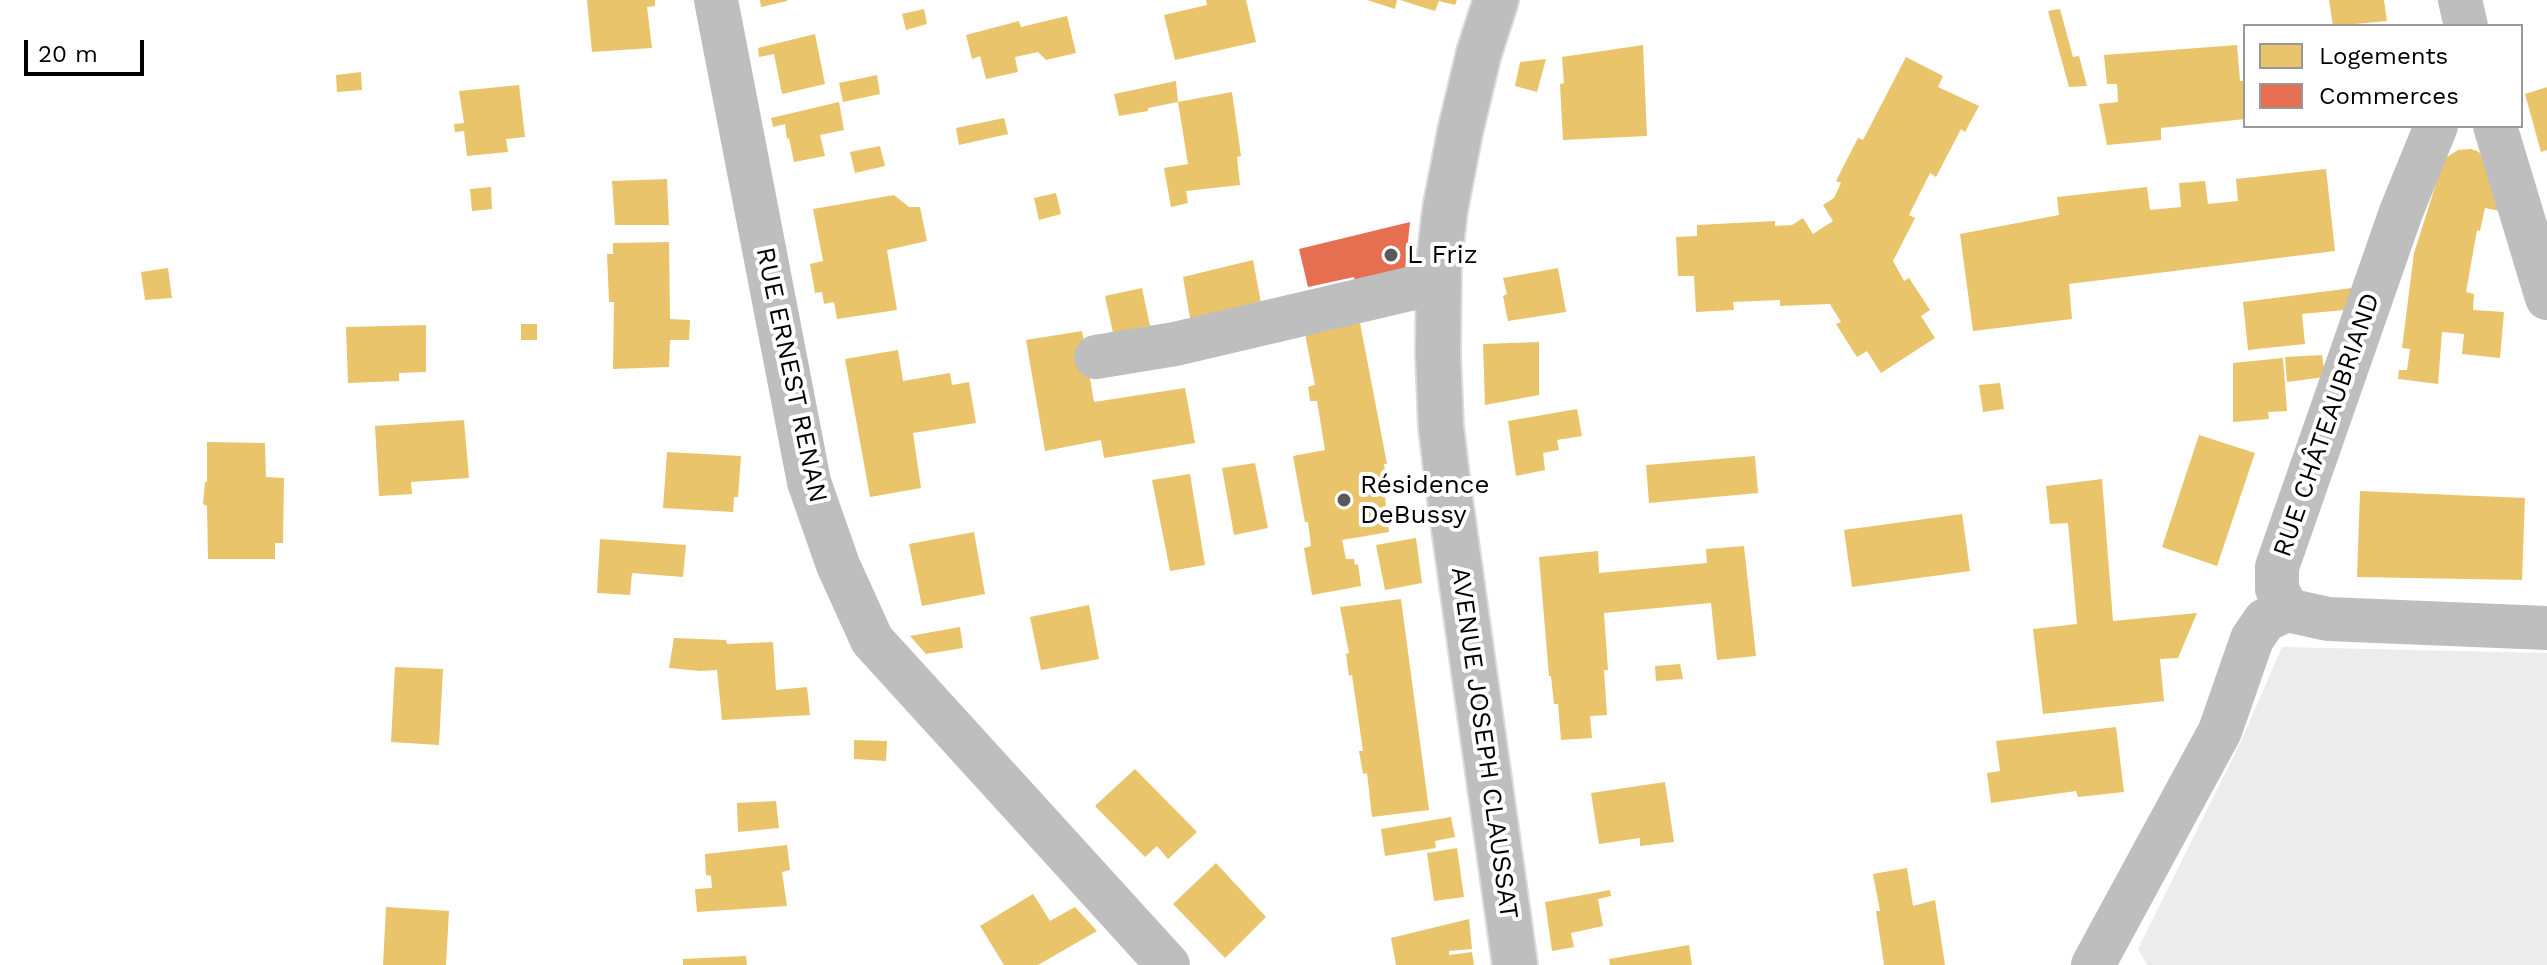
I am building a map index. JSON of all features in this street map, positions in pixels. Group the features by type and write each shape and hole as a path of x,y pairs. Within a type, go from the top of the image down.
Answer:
{"street":[{"name":"RUE ERNEST RENAN","path":"716,0 809,482 838,565 872,640 1168,965"},
{"name":"AVENUE JOSEPH CLAUSSAT","path":"1496,0 1479,53 1445,210 1439,282 1438,354 1441,427 1515,965"},
{"path":"2460,0 2466,24"},
{"name":"RUE CHÂTEAUBRIAND","path":"2287,610 2277,589 2277,567 2401,212 2435,128"},
{"path":"2496,128 2536,223 2547,298"},
{"path":"1096,357 1175,344 1439,282"},
{"path":"2093,965 2220,731 2252,639 2265,620 2287,610 2328,619 2547,628"}],"shaded area":[{"path":"2282,647 2547,653 2547,965 2147,965 2138,949 2242,739"}],"building: Logements":[{"path":"587,0 655,0 655,6 647,7 652,48 592,52"},
{"path":"760,0 787,0 787,1 761,7"},
{"path":"1206,0 1246,0 1256,42 1175,60 1164,15 1207,5"},
{"path":"1367,0 1397,0 1395,9"},
{"path":"1400,0 1457,0 1455,5 1439,1 1435,11"},
{"path":"2329,0 2384,0 2387,21 2333,24"},
{"path":"924,9 927,24 906,30 902,14"},
{"path":"2060,9 2073,57 2079,56 2087,86 2069,87 2048,11"},
{"path":"1067,16 1076,53 1046,60 1038,52 1015,57 1018,72 986,79 980,56 972,59 966,35 1019,21 1021,27"},
{"path":"815,34 825,84 782,94 774,54 759,57 758,48"},
{"path":"1643,45 1647,136 1563,140 1562,57"},
{"path":"2237,45 2240,81 2243,81 2243,119 2161,128 2161,140 2107,145 2099,104 2118,102 2117,84 2107,84 2104,55"},
{"path":"1906,57 1943,76 1938,87 1979,106 1965,132 1961,129 1936,177 1930,173 1909,215 1915,218 1893,261 1904,281 1909,278 1930,310 1921,316 1935,338 1881,373 1867,351 1857,357 1836,324 1841,322 1830,304 1780,306 1780,300 1733,302 1734,310 1696,312 1694,276 1678,276 1676,237 1697,236 1697,225 1775,221 1775,226 1792,225 1803,218 1813,234 1833,221 1823,205 1834,198 1841,183 1836,181 1858,138 1863,140"},
{"path":"1546,59 1537,92 1515,86 1520,62"},
{"path":"361,72 362,90 337,92 336,75"},
{"path":"877,75 880,94 843,102 839,83"},
{"path":"1176,81 1178,102 1119,116 1114,94"},
{"path":"519,85 525,137 506,139 508,152 467,156 464,131 455,132 454,124 464,123 459,91"},
{"path":"2547,87 2547,150 2541,152 2525,94"},
{"path":"1232,92 1241,156 1237,157 1240,185 1186,191 1188,203 1171,207 1164,168 1188,164 1178,102"},
{"path":"839,102 844,130 820,135 825,156 794,162 785,124 773,127 771,118"},
{"path":"1004,118 1008,134 959,145 956,128"},
{"path":"880,146 885,166 855,173 850,152"},
{"path":"2471,149 2483,158 2499,211 2485,208 2480,231 2477,230 2466,292 2474,294 2473,310 2504,312 2500,358 2462,354 2464,334 2442,332 2438,384 2398,379 2399,370 2407,370 2410,349 2402,348 2414,253 2444,159 2458,150"},
{"path":"2326,169 2335,251 2069,284 2072,319 1973,331 1960,234 2059,215 2057,197 2147,187 2150,210 2181,207 2179,183 2205,181 2208,204 2238,201 2236,179"},
{"path":"667,179 669,225 615,225 612,181"},
{"path":"491,187 492,209 472,211 470,189"},
{"path":"1056,193 1061,214 1039,220 1034,198"},
{"path":"894,195 909,207 920,207 927,241 887,250 897,310 837,319 834,302 824,304 822,292 815,293 810,264 823,261 813,209"},
{"path":"669,242 670,319 690,320 689,340 670,340 669,367 613,369 614,302 609,302 607,254 613,254 613,243"},
{"path":"1253,260 1264,319 1190,318 1183,277"},
{"path":"168,268 172,298 145,300 141,272"},
{"path":"1558,268 1566,312 1508,321 1503,278"},
{"path":"1142,288 1150,326 1113,333 1105,296"},
{"path":"2352,288 2344,310 2302,314 2305,344 2248,350 2243,302"},
{"path":"1360,323 1387,464 1384,464 1388,488 1384,489 1389,532 1342,540 1346,559 1354,559 1355,565 1358,564 1361,586 1312,595 1304,548 1311,546 1308,522 1305,522 1293,456 1325,450 1317,401 1310,401 1308,387 1315,385 1305,334"},
{"path":"521,324 537,324 537,340 521,340"},
{"path":"426,325 426,372 399,373 399,381 348,383 346,327"},
{"path":"1082,331 1094,402 1185,388 1195,443 1104,458 1101,440 1045,451 1026,340"},
{"path":"1539,342 1539,395 1485,405 1483,344"},
{"path":"898,350 903,381 950,373 952,385 969,382 976,423 913,433 921,488 870,497 845,359"},
{"path":"2322,355 2325,377 2287,382 2285,357"},
{"path":"2283,358 2287,411 2268,412 2269,419 2233,422 2233,363"},
{"path":"2000,383 2004,409 1983,412 1979,385"},
{"path":"1577,409 1582,436 1557,440 1559,450 1543,453 1545,470 1516,476 1508,421"},
{"path":"464,420 469,478 411,482 412,494 379,496 375,426"},
{"path":"2199,435 2255,453 2217,566 2162,547"},
{"path":"207,442 265,443 266,477 284,478 283,543 275,543 275,559 208,559 207,506 203,504 207,482"},
{"path":"667,452 741,456 738,497 734,497 733,512 663,508"},
{"path":"1755,456 1758,493 1649,503 1646,465"},
{"path":"1255,463 1268,528 1234,535 1222,468"},
{"path":"1190,474 1205,565 1170,571 1152,480"},
{"path":"2102,479 2113,621 2197,613 2178,658 2160,659 2164,701 2043,714 2033,629 2077,624 2068,523 2050,524 2046,486"},
{"path":"2360,491 2525,498 2522,580 2357,577"},
{"path":"1962,514 1970,571 1852,587 1844,530"},
{"path":"974,532 985,594 922,606 909,544"},
{"path":"1416,538 1422,583 1385,590 1376,545"},
{"path":"600,539 686,545 683,577 632,573 630,595 597,593"},
{"path":"1744,546 1756,656 1717,660 1711,603 1604,613 1607,715 1590,716 1592,738 1561,740 1558,704 1554,704 1549,676 1539,557 1598,551 1599,573 1707,563 1706,549"},
{"path":"1401,599 1429,810 1372,817 1367,773 1363,774 1359,751 1363,751 1340,607"},
{"path":"1089,605 1099,659 1041,670 1030,617"},
{"path":"960,627 963,648 926,654 910,636"},
{"path":"674,638 726,640 727,644 773,642 776,690 807,687 810,715 722,720 717,670 669,668"},
{"path":"1680,664 1683,679 1656,681 1655,666"},
{"path":"395,667 443,669 439,745 391,742"},
{"path":"2116,727 2124,792 2078,797 2076,791 1991,803 1987,773 2000,771 1996,741"},
{"path":"854,740 887,741 886,761 854,759"},
{"path":"1135,769 1197,832 1168,859 1157,846 1145,857 1095,806"},
{"path":"1665,782 1674,842 1640,846 1640,838 1599,844 1591,793"},
{"path":"776,801 779,828 738,832 737,803"},
{"path":"1451,817 1455,837 1435,841 1436,848 1385,856 1381,829"},
{"path":"787,845 790,870 782,872 787,906 697,912 695,889 712,888 711,876 706,875 705,854"},
{"path":"1457,848 1464,897 1434,901 1427,853"},
{"path":"1216,863 1266,917 1225,958 1173,904"},
{"path":"1907,868 1913,906 1935,900 1945,965 1884,965 1876,911 1880,911 1873,874"},
{"path":"1610,890 1611,896 1598,899 1603,926 1571,933 1574,947 1552,951 1545,902"},
{"path":"1033,894 1050,921 1075,907 1097,931 1038,965 1004,965 980,926"},
{"path":"386,907 449,911 446,965 383,965"},
{"path":"1469,919 1472,949 1449,951 1449,955 1472,952 1474,965 1396,965 1391,938"},
{"path":"1689,945 1692,965 1610,965 1609,959"},
{"path":"746,956 747,965 683,965 683,959"}],"building: Commerces":[{"path":"1410,222 1405,270 1356,288 1354,277 1308,287 1299,249"}],"place":[{"name":"L Friz","path":"1391,255"},
{"name":"Résidence DeBussy","path":"1344,500"}]}
